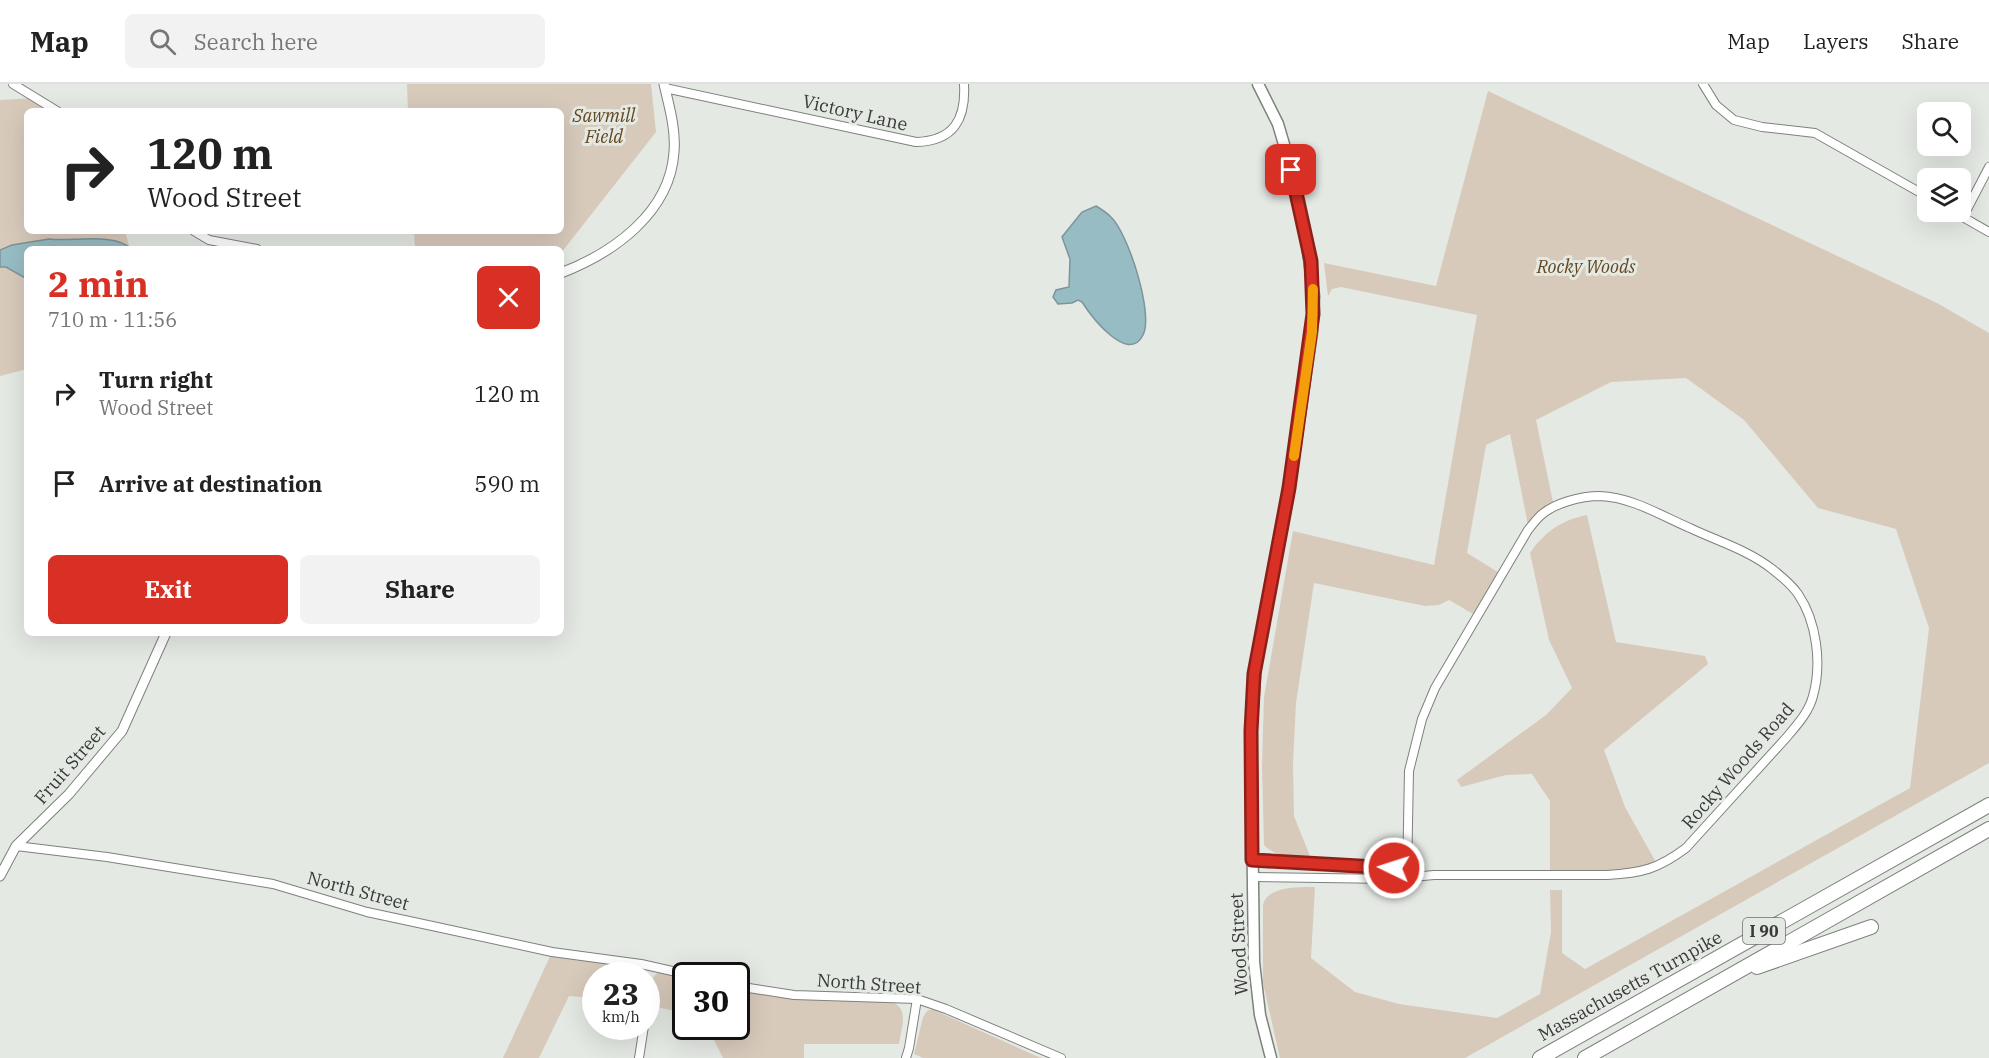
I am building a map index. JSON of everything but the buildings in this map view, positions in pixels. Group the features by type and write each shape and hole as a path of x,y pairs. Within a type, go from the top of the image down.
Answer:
{"highway":[{"name":"Massachusetts Turnpike","path":"1540,1058 1989,805"},
{"name":"I 90","path":"1585,1058 1989,829"},
{"path":"1729,975 1870,927"}],"main road":[{"name":"Wood Street","path":"1258,84 1278,124 1288,158 1307,244 1314,296 1312,332 1289,488 1254,674 1251,731 1255,980 1260,1015 1271,1058"}],"street":[{"path":"12,84 52,108"},
{"name":"Victory Lane","path":"665,86 916,142 937,140 945,136 960,118 964,110 964,84"},
{"path":"1703,84 1716,105 1734,120 1762,127 1815,133 1917,191"},
{"path":"564,272 615,246 639,225 656,203 668,179 674,153 674,137 665,86"},
{"path":"1971,202 1989,167"},
{"path":"1971,222 1989,232"},
{"path":"199,234 210,240 241,246"},
{"name":"Rocky Woods Road","path":"1252,860 1407,873 1434,875 1630,874 1667,862 1686,848 1801,721 1813,698 1818,673 1817,654 1809,618 1798,595 1785,579 1751,555 1642,506 1616,497 1598,496 1569,501 1540,515 1528,530 1435,688 1422,719 1409,771 1407,873"},
{"name":"Fruit Street","path":"0,876 16,846 69,794 118,736 130,715 165,636"},
{"name":"North Street","path":"16,846 106,857 273,884 367,912 552,952 626,962"},
{"name":"Rocky Woods Road","path":"1252,877 1390,879 1407,873"},
{"name":"North Street","path":"750,988 794,995 917,999 1061,1058"},
{"path":"906,1058 917,999"},
{"path":"639,1058 642,1040"}],"green space":[{"name":"Sawmill Field","path":"407,84 651,84 656,132 564,249 564,246 415,246 414,234 564,234 564,108 408,108"},
{"name":"Rocky Woods","path":"1488,91 1937,303 1989,333 1989,763 1465,1058 1280,1058 1263,983 1263,905 1271,894 1277,891 1315,887 1311,958 1355,992 1399,1004 1497,1018 1540,994 1551,932 1550,890 1562,890 1562,953 1585,969 1910,788 1929,628 1896,529 1818,508 1744,420 1686,378 1611,382 1536,420 1554,507 1528,525 1510,434 1486,445 1467,553 1498,572 1473,614 1449,600 1439,605 1425,606 1314,583 1296,703 1293,764 1294,816 1312,861 1280,855 1264,845 1262,766 1264,697 1293,531 1434,565 1477,315 1341,287 1332,289 1328,296 1324,263 1436,286"},
{"path":"35,98 47,108 24,108 24,234 126,234 129,246 24,246 24,370 0,376 0,100"},
{"path":"1587,515 1616,642 1705,656 1708,664 1604,750 1625,807 1657,864 1640,871 1550,873 1550,801 1532,774 1506,775 1461,787 1457,780 1546,715 1572,688 1549,640 1530,553 1554,528"},
{"path":"552,952 605,962 582,962 582,997 569,996 539,1058 503,1058"},
{"path":"660,972 672,974 672,1010 660,1008"},
{"path":"750,991 797,999 892,1002 898,1005 903,1014 899,1044 804,1044 804,1058 723,1058 714,1040 750,1040"},
{"path":"932,1009 1042,1058 923,1058 914,1054 923,1017 927,1011"}],"water":[{"path":"1096,206 1118,226 1138,274 1145,310 1145,325 1143,335 1136,343 1128,344 1110,335 1082,302 1078,300 1058,304 1053,297 1056,290 1069,287 1070,259 1062,237 1082,212"},
{"path":"49,239 104,239 127,246 24,246 24,277 6,267 0,267 0,250 12,245"}],"slow traffic":[{"path":"1294,456 1312,332 1313,289"}],"route":[{"path":"1291,170 1311,261 1314,296 1312,332 1289,488 1254,674 1251,731 1252,860 1394,868"}]}
